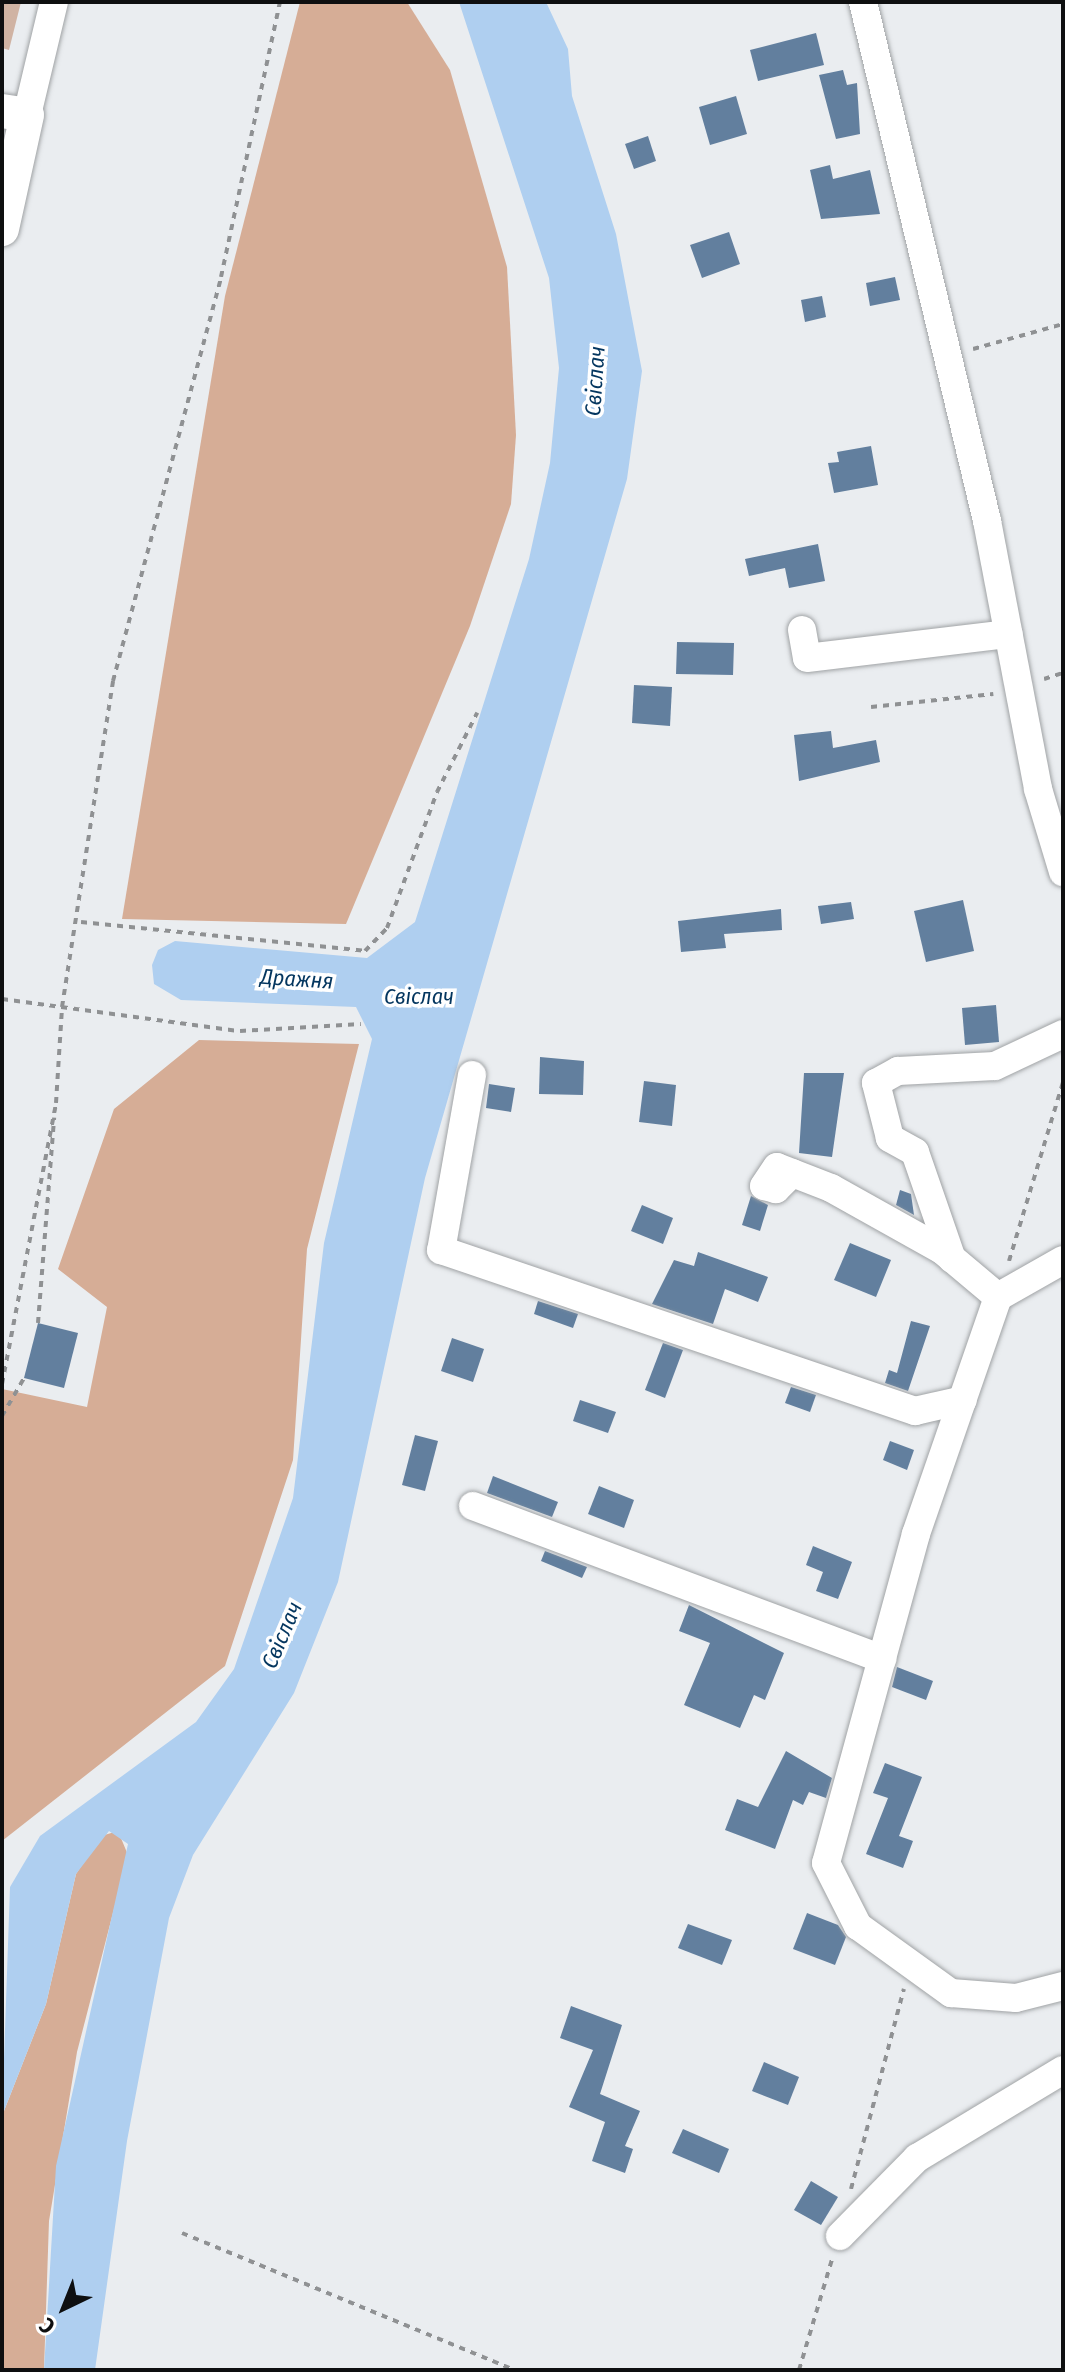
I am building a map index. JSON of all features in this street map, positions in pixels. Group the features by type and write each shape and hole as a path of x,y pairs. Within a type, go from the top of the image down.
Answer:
{"main road":[{"path":"2,229 14,113"}],"street":[{"path":"14,113 54,2"},
{"path":"863,2 947,356 1020,692 1063,872"},
{"path":"802,630 807,658 1009,634"},
{"path":"952,1259 915,1152 890,1138 876,1083 898,1071 995,1066 1063,1034"},
{"path":"472,1075 441,1250 915,1411 963,1400"},
{"path":"792,1173 872,1208 952,1259 998,1297"},
{"path":"1063,1260 998,1297 882,1659 826,1863 858,1926 910,1967 951,1993 1016,1998 1063,1986"},
{"path":"473,1506 882,1659"},
{"path":"840,2236 917,2158 1063,2070"}],"path":[{"path":"38,1323 62,1007 81,922 113,681 221,277 280,2"},
{"path":"947,356 1063,324"},
{"path":"871,707 1020,692"},
{"path":"81,922 365,951 387,928 437,792 477,713"},
{"path":"2,999 240,1031 361,1024"},
{"path":"998,1297 1063,1082"},
{"path":"2,1384 34,1190 56,1103"},
{"path":"2,1416 24,1378"},
{"path":"799,2370 840,2236 910,1967"},
{"path":"182,2233 515,2370"}],"shaded area":[{"path":"2,2 21,2 9,50 2,48"},
{"path":"300,2 407,2 450,70 507,267 516,435 511,504 470,626 346,924 122,919 225,296"},
{"path":"199,1040 359,1044 307,1249 293,1460 225,1666 2,1841 2,1389 87,1407 107,1307 58,1269 114,1109"},
{"path":"118,1831 128,1855 77,2052 49,2221 44,2370 2,2370 2,2116 46,2004 76,1874 101,1836"}],"water":[{"name":"Свіслач","path":"459,2 546,2 568,49 572,96 616,234 642,371 627,479 425,1178 338,1582 294,1693 193,1855 169,1918 127,2141 95,2370 44,2370 56,2166 128,1844 109,1831 76,1874 46,2004 2,2116 10,1887 40,1836 196,1722 234,1669 293,1498 324,1243 372,1039 356,1007 181,1000 154,984 152,965 158,950 175,941 367,958 415,922 529,559 550,463 559,368 549,278"}],"building":[{"path":"816,33 824,65 758,81 750,50"},
{"path":"843,70 847,85 857,83 860,134 836,139 819,75"},
{"path":"736,96 747,134 710,145 699,107"},
{"path":"648,136 656,161 634,169 625,144"},
{"path":"830,165 833,179 870,170 880,214 821,219 810,170"},
{"path":"729,232 740,264 702,278 690,245"},
{"path":"895,277 900,300 870,306 866,283"},
{"path":"822,296 826,317 805,322 801,300"},
{"path":"871,446 878,485 834,493 828,463 839,462 837,452"},
{"path":"818,544 825,581 789,588 785,568 749,576 745,559"},
{"path":"677,642 734,643 733,675 676,674"},
{"path":"634,685 672,687 670,726 632,723"},
{"path":"831,731 833,748 876,740 880,762 799,781 794,735"},
{"path":"963,900 974,951 926,962 914,911"},
{"path":"851,902 854,919 821,924 818,906"},
{"path":"781,909 782,930 724,934 726,948 681,952 678,921"},
{"path":"996,1005 999,1042 965,1045 962,1008"},
{"path":"540,1057 584,1061 583,1095 539,1094"},
{"path":"804,1073 844,1073 832,1157 799,1153"},
{"path":"644,1081 676,1085 672,1126 639,1122"},
{"path":"489,1084 515,1088 511,1112 486,1108"},
{"path":"900,1190 911,1194 914,1215 896,1205"},
{"path":"751,1196 768,1205 760,1231 742,1225"},
{"path":"642,1205 673,1218 663,1244 631,1231"},
{"path":"850,1243 891,1260 876,1297 834,1280"},
{"path":"698,1252 768,1277 758,1302 725,1289 713,1324 652,1304 674,1260 694,1266"},
{"path":"538,1301 578,1314 573,1328 534,1314"},
{"path":"911,1321 930,1326 908,1391 885,1383 889,1370 897,1373"},
{"path":"38,1323 78,1333 64,1388 24,1378"},
{"path":"452,1338 484,1349 473,1382 441,1371"},
{"path":"663,1343 683,1350 665,1398 645,1390"},
{"path":"791,1387 816,1395 810,1412 785,1403"},
{"path":"580,1400 616,1412 608,1433 573,1421"},
{"path":"415,1435 438,1441 425,1491 402,1485"},
{"path":"890,1441 914,1450 907,1470 883,1460"},
{"path":"493,1476 558,1502 552,1517 487,1493"},
{"path":"599,1486 634,1500 624,1528 588,1514"},
{"path":"813,1546 852,1562 838,1599 816,1591 823,1572 806,1565"},
{"path":"545,1551 587,1567 582,1578 541,1561"},
{"path":"689,1605 784,1653 765,1700 754,1695 740,1728 684,1705 710,1643 679,1631"},
{"path":"897,1667 933,1681 926,1700 892,1687"},
{"path":"786,1751 832,1778 826,1798 809,1792 803,1805 793,1800 775,1849 725,1830 737,1799 758,1807"},
{"path":"885,1763 922,1777 899,1836 913,1841 903,1868 866,1854 888,1798 873,1793"},
{"path":"807,1913 838,1925 846,1937 835,1965 793,1949"},
{"path":"688,1924 732,1940 722,1965 678,1948"},
{"path":"571,2006 622,2025 600,2094 640,2111 625,2146 633,2149 625,2173 592,2161 605,2122 569,2107 593,2050 560,2038"},
{"path":"764,2062 799,2077 788,2105 752,2091"},
{"path":"683,2129 729,2149 719,2173 672,2153"},
{"path":"811,2181 838,2197 821,2225 794,2210"}],"water label":[{"name":"Дражня","path":"297,979"}]}
